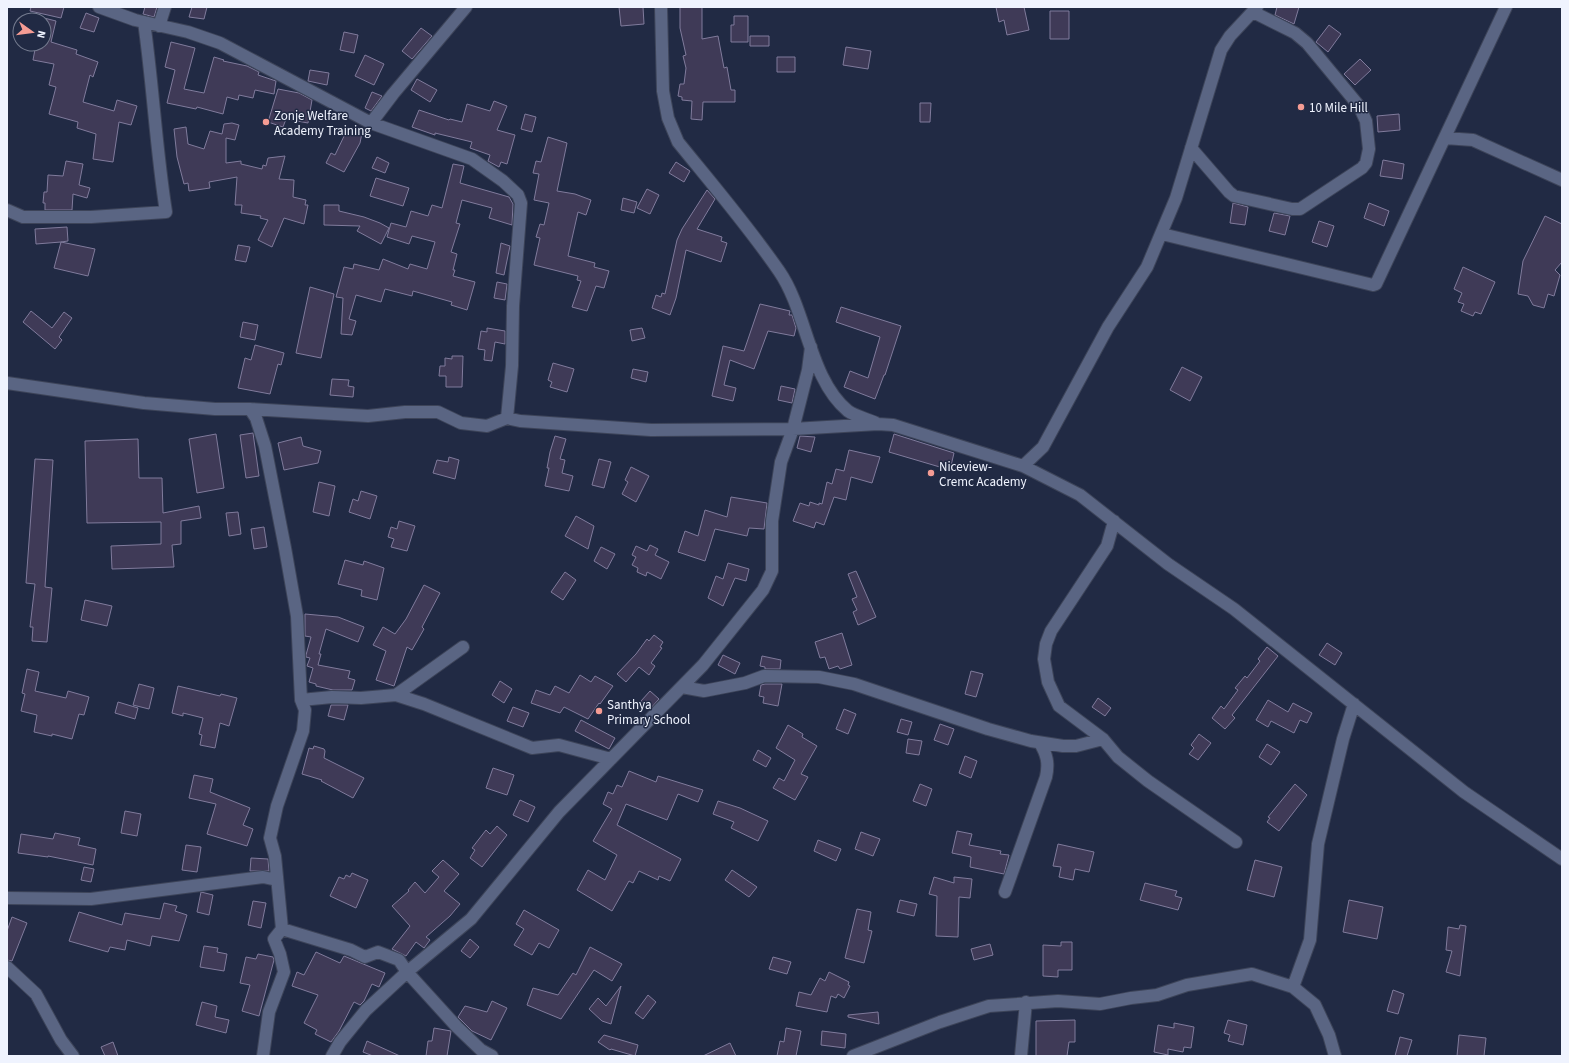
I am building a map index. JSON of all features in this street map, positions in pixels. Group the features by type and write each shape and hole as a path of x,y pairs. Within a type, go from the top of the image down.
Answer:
{"street":[{"path":"99,7 144,22 188,32 220,44 371,123 472,159 503,181 518,196 522,203 513,306 512,366 507,418"},
{"path":"159,26 165,7"},
{"path":"371,123 393,94 466,7"},
{"path":"661,7 663,90 668,118 678,142 779,272 792,296 826,384 835,398 849,412 878,424"},
{"path":"1162,234 1373,285 1376,284 1506,7"},
{"path":"1023,466 1043,447 1108,327 1142,277 1162,234 1176,198 1191,148 1221,50 1230,36 1255,10 1295,33 1307,43 1359,106 1366,121 1370,149 1366,163 1362,168 1300,209 1292,210 1234,196 1191,148"},
{"path":"7,210 23,217 91,217 166,212 158,161 151,73 144,22"},
{"path":"1445,138 1473,140 1562,180"},
{"path":"332,1056 340,1042 366,1010 407,972 471,919 559,812 703,665 763,590 772,571 772,521 781,462 793,429 808,370 811,347"},
{"path":"7,383 144,403 215,409 250,409 368,416 405,412 438,412 461,423 487,426 507,418 520,421 651,430 793,429 878,424 893,425 1023,466 1080,495 1168,564 1234,608 1464,792 1562,859"},
{"path":"250,409 256,418 265,446 286,548 297,616 302,700 305,710 303,731 277,806 270,838 275,856 282,929 274,939 280,954 284,972 269,1012 263,1056"},
{"path":"1114,521 1107,546 1052,631 1046,644 1044,659 1048,682 1060,706 1103,739 1118,757 1148,781 1236,842"},
{"path":"396,695 463,647"},
{"path":"682,687 704,691 745,683 764,676 818,677 854,684 988,729 1040,743 1076,746 1103,739"},
{"path":"302,700 332,697 361,698 396,695 424,704 532,748 559,746 611,759"},
{"path":"1292,987 1310,940 1318,844 1342,739 1354,704"},
{"path":"1005,892 1013,874 1046,777 1048,763 1046,752 1040,743"},
{"path":"7,898 91,899 263,877 277,880"},
{"path":"282,929 351,950 365,957 378,952 399,960 407,972 457,1027 481,1050 492,1056"},
{"path":"7,967 36,994 61,1040 72,1055"},
{"path":"853,1056 940,1022 989,1006 1058,1000 1100,1004 1157,995 1187,985 1252,974 1292,987 1315,1005 1329,1035 1335,1056"},
{"path":"1021,1056 1026,1002"}],"building":[{"path":"31,7 64,7 61,18 52,16 52,12 30,11"},
{"path":"145,7 157,7 154,17 143,14"},
{"path":"192,7 207,7 204,19 189,17"},
{"path":"619,7 643,7 644,24 621,26"},
{"path":"680,7 702,7 702,39 718,36 724,68 727,67 731,90 735,90 735,102 703,102 702,120 691,119 692,101 682,100 682,97 678,96 680,84 684,84 686,68 683,56 686,55 680,28"},
{"path":"996,7 1024,7 1029,30 1007,35 1004,20 999,22"},
{"path":"1277,7 1299,7 1294,24 1275,15"},
{"path":"1050,11 1069,11 1069,39 1050,39"},
{"path":"86,13 99,18 94,32 80,28"},
{"path":"734,16 748,16 748,42 731,42 731,25 734,25"},
{"path":"52,20 56,21 52,38"},
{"path":"1329,25 1341,34 1328,52 1316,42"},
{"path":"421,28 432,36 412,59 402,51"},
{"path":"344,32 358,35 354,53 340,50"},
{"path":"750,36 769,36 769,46 750,46"},
{"path":"52,42 77,50 76,54 98,62 93,77 90,75 83,102 114,111 117,100 137,106 131,125 119,122 113,162 93,159 96,134 77,128 78,122 49,114 56,87 49,85 54,64 33,60 34,52 52,52"},
{"path":"171,42 195,48 184,89 204,93 214,57 224,60 223,61 247,66 259,72 258,75 276,81 274,94 255,90 253,98 239,95 238,100 227,97 223,114 197,107 196,109 167,103 175,70 165,67"},
{"path":"846,47 871,51 868,69 843,65"},
{"path":"365,55 384,64 374,85 355,76"},
{"path":"777,57 795,57 795,72 777,72"},
{"path":"1360,59 1371,70 1355,85 1344,74"},
{"path":"310,70 329,73 327,85 308,81"},
{"path":"417,79 437,90 430,102 411,90"},
{"path":"278,89 299,93 312,100 308,123 286,119 283,127 268,122"},
{"path":"372,92 382,96 371,111 365,108"},
{"path":"494,101 507,106 497,130 515,135 507,164 501,162 499,167 488,161 490,155 470,148 472,142 435,133 435,135 412,127 419,110 449,120 462,122 467,104 490,111"},
{"path":"920,103 931,103 930,122 920,122"},
{"path":"525,114 536,117 532,132 521,129"},
{"path":"1399,114 1400,130 1378,132 1377,116"},
{"path":"232,123 239,125 235,140 226,138 226,163 241,161 241,164 262,169 263,165 266,166 268,158 285,156 279,179 294,180 293,197 306,200 305,205 308,205 304,224 284,218 272,247 258,240 268,220 260,218 261,216 241,213 242,205 235,205 237,177 209,182 210,188 189,191 188,183 184,184 177,157 174,129 186,127 188,144 204,149 210,131 222,134 224,124"},
{"path":"347,130 362,133 360,143 344,172 326,163 331,153 335,155"},
{"path":"548,137 567,143 557,191 575,194 591,200 586,215 578,212 568,256 595,263 594,267 609,271 604,288 596,286 587,311 572,307 581,281 577,280 578,276 534,265 540,238 536,237 540,224 544,225 549,203 534,200 539,174 533,173 536,161 541,162"},
{"path":"377,157 389,163 385,173 372,168"},
{"path":"1383,160 1404,164 1402,179 1380,176"},
{"path":"66,161 83,164 79,185 90,188 87,198 73,194 72,210 45,210 45,203 43,203 44,192 47,192 48,175 63,176"},
{"path":"676,162 690,171 684,182 669,173"},
{"path":"453,164 464,166 460,183 509,197 513,204 512,225 489,218 492,208 462,200 456,223 460,224 451,252 457,254 453,276 475,282 467,310 451,305 452,302 413,291 412,296 385,289 381,302 356,295 349,319 356,321 352,335 341,334 343,298 336,297 344,267 353,269 354,264 379,270 383,259 408,269 410,264 427,269 435,242 412,236 409,244 387,237 391,223 406,227 411,211 428,216 432,205 442,208"},
{"path":"376,178 409,188 403,206 370,196"},
{"path":"647,189 659,195 650,214 637,208"},
{"path":"707,190 715,199 697,229 722,237 721,241 727,243 721,262 686,250 676,298 670,315 652,308 656,295 661,297 662,293 665,294 677,240 682,229"},
{"path":"623,198 637,202 634,213 621,210"},
{"path":"1233,203 1248,207 1245,225 1230,223"},
{"path":"1369,203 1389,211 1384,226 1364,218"},
{"path":"324,205 339,205 339,211 364,217 389,228 381,244 357,231 360,226 324,225"},
{"path":"1274,213 1290,216 1285,235 1269,231"},
{"path":"1545,216 1562,224 1562,262 1555,270 1560,275 1554,296 1548,294 1544,308 1533,305 1528,296 1518,294 1523,261"},
{"path":"1319,221 1334,226 1327,247 1312,242"},
{"path":"67,227 68,241 36,244 35,229"},
{"path":"61,242 95,249 88,276 54,268"},
{"path":"501,243 510,246 504,275 496,273"},
{"path":"238,245 250,247 246,262 235,260"},
{"path":"1463,267 1495,282 1481,314 1475,312 1473,316 1461,311 1464,304 1458,302 1462,293 1454,289"},
{"path":"497,282 507,284 505,300 494,298"},
{"path":"310,287 334,294 321,358 296,353"},
{"path":"760,304 790,311 789,315 792,315 796,328 794,336 768,331 754,369 730,360 724,385 736,388 733,401 712,396 723,346 744,351"},
{"path":"841,307 901,326 885,375 875,399 844,387 850,371 868,378 880,337 836,322"},
{"path":"31,311 52,328 64,312 72,318 59,337 62,340 55,349 23,322"},
{"path":"243,322 258,325 255,340 240,337"},
{"path":"487,328 505,331 505,344 495,342 492,361 484,360 485,350 478,349 481,331 487,332"},
{"path":"642,328 645,338 632,341 630,330"},
{"path":"255,345 284,353 281,365 278,364 270,394 238,388 245,358 251,360"},
{"path":"452,356 463,356 462,387 446,387 446,376 439,376 440,366 445,366 445,358 452,359"},
{"path":"553,363 574,369 567,392 550,387 552,382 548,380"},
{"path":"1182,367 1202,377 1190,401 1170,390"},
{"path":"633,369 648,372 646,382 631,378"},
{"path":"332,379 349,380 348,386 354,387 353,397 330,395"},
{"path":"781,386 795,389 792,403 778,400"},
{"path":"253,433 259,476 246,478 240,435"},
{"path":"216,434 224,488 197,493 189,439"},
{"path":"894,434 954,453 950,470 889,452"},
{"path":"555,436 566,439 560,459 565,460 562,473 573,476 569,491 545,486 549,468 547,468 550,452"},
{"path":"800,436 815,437 811,452 797,448"},
{"path":"301,437 303,446 321,451 318,463 284,470 278,443"},
{"path":"138,439 139,478 162,478 163,513 199,506 201,518 181,521 181,544 172,545 174,567 112,569 111,546 161,544 161,522 87,523 85,441"},
{"path":"849,450 880,457 872,483 851,477 846,500 834,497 824,525 816,522 814,528 793,521 800,503 809,506 810,502 819,505 819,503 822,504 827,482 832,484 836,469 844,471"},
{"path":"449,457 459,460 455,479 433,473 437,460 448,462"},
{"path":"35,459 53,460 45,587 52,588 47,642 32,641 33,627 30,627 35,584 26,583"},
{"path":"599,459 611,462 604,488 592,485"},
{"path":"631,467 649,476 636,502 622,494 628,482 625,480"},
{"path":"319,482 335,486 329,516 313,512"},
{"path":"361,491 377,496 370,519 349,512 353,499 358,501"},
{"path":"731,497 767,503 764,529 749,528 747,536 715,529 705,561 678,552 685,531 698,536 705,510 727,517"},
{"path":"238,512 241,534 229,536 226,513"},
{"path":"576,516 594,526 588,549 565,536"},
{"path":"399,521 415,526 407,551 391,547 394,539 388,537 391,527 397,529"},
{"path":"264,527 267,547 254,549 251,529"},
{"path":"650,545 658,549 655,555 669,562 661,579 647,572 646,576 637,572 638,568 632,565 636,557 632,555 636,546 647,551"},
{"path":"601,547 615,554 607,569 594,561"},
{"path":"345,560 363,565 364,561 384,568 377,600 361,596 362,590 338,584"},
{"path":"728,563 749,569 746,581 735,578 723,606 708,598 716,576 723,579"},
{"path":"856,571 876,617 858,625 853,612 857,610 852,599 857,597 848,574"},
{"path":"565,572 576,580 563,600 551,592"},
{"path":"424,585 440,593 422,627 424,629 412,650 407,647 394,686 376,680 386,651 373,645 383,627 395,634 406,619"},
{"path":"85,600 112,606 107,626 81,620"},
{"path":"305,614 338,617 364,627 358,642 326,629 319,654 321,654 318,665 350,671 348,678 355,680 352,690 333,690 316,686 316,684 309,682 313,668 307,666 310,658 306,657 306,655 311,637 305,636"},
{"path":"842,633 852,665 840,669 838,666 829,669 825,657 820,658 815,642"},
{"path":"654,635 663,642 660,647 662,648 651,663 655,666 649,675 639,667 626,682 617,674 636,654 647,639 649,641"},
{"path":"1327,643 1342,653 1335,665 1319,655"},
{"path":"1267,647 1278,656 1232,715 1235,718 1225,729 1212,718 1221,706 1224,709 1238,690 1235,688 1245,676 1247,678 1260,661 1258,659"},
{"path":"723,655 740,663 735,674 718,665"},
{"path":"762,656 781,660 780,669 765,669 765,667 760,666"},
{"path":"27,669 39,672 35,691 66,698 68,691 89,697 84,715 79,714 72,739 52,734 52,736 34,732 37,715 21,711 25,694 22,693"},
{"path":"971,671 983,674 976,697 965,694"},
{"path":"580,675 591,682 595,676 613,686 588,719 564,707 560,713 531,703 536,690 550,695 555,686 569,693"},
{"path":"500,681 512,689 504,703 492,695"},
{"path":"139,684 154,688 149,709 133,705"},
{"path":"782,684 778,706 763,703 764,697 759,696 761,685"},
{"path":"178,686 220,696 221,694 237,698 229,726 220,723 215,748 200,745 202,735 199,734 203,718 183,713 183,716 172,713"},
{"path":"650,691 659,699 650,709 641,701"},
{"path":"1098,698 1111,708 1105,716 1092,707"},
{"path":"1268,700 1288,712 1293,703 1312,713 1307,723 1300,720 1294,733 1271,721 1268,727 1256,720"},
{"path":"118,702 138,708 135,719 115,713"},
{"path":"331,705 348,705 344,720 328,716"},
{"path":"513,707 529,713 523,727 507,721"},
{"path":"844,709 856,714 848,734 836,729"},
{"path":"901,719 912,722 908,735 897,732"},
{"path":"581,720 615,738 609,749 575,731"},
{"path":"940,724 954,729 948,745 934,740"},
{"path":"788,725 803,734 802,737 817,746 801,774 808,777 795,800 773,788 779,778 784,781 795,760 776,748"},
{"path":"1199,734 1211,743 1198,760 1189,754 1194,748 1191,745"},
{"path":"908,739 922,741 919,755 906,753"},
{"path":"1267,744 1280,752 1271,765 1259,757"},
{"path":"314,746 324,749 324,758 364,778 353,798 321,781 322,780 302,774 309,748 313,749"},
{"path":"758,750 771,758 766,767 753,760"},
{"path":"965,756 977,761 971,778 959,773"},
{"path":"493,768 514,775 507,795 486,788"},
{"path":"629,771 656,782 658,776 703,790 698,802 678,794 667,820 626,804 617,825 681,859 670,881 659,876 658,880 639,871 633,883 629,881 612,911 577,890 588,870 605,880 617,855 593,841 612,809 603,804 608,792 613,794 617,785 622,787"},
{"path":"194,775 213,779 210,792 250,808 243,825 253,829 247,846 207,834 216,804 189,798"},
{"path":"920,784 932,789 926,806 913,801"},
{"path":"1295,784 1307,795 1279,831 1267,822 1270,818 1268,817"},
{"path":"520,800 535,807 528,822 513,815"},
{"path":"718,801 740,808 768,821 758,841 731,828 734,822 713,814"},
{"path":"125,811 141,814 137,836 121,833"},
{"path":"497,826 507,835 482,867 470,858 475,850 472,848 486,830 490,834"},
{"path":"957,831 972,834 969,845 1001,851 1000,854 1009,855 1004,874 970,867 971,857 952,853"},
{"path":"861,832 880,839 873,856 855,849"},
{"path":"55,833 80,838 78,845 96,849 93,865 48,856 18,853 21,834 53,839"},
{"path":"818,840 841,849 836,861 814,851"},
{"path":"1058,844 1094,852 1089,872 1075,869 1073,880 1059,877 1061,867 1053,866"},
{"path":"186,845 201,847 197,872 182,870"},
{"path":"251,858 268,859 269,871 250,871"},
{"path":"443,860 459,874 444,891 460,904 450,916 426,937 430,940 424,948 416,942 406,956 392,949 410,926 392,906 409,891 408,890 415,882 425,893 439,877 432,871"},
{"path":"1255,860 1282,867 1274,897 1247,890"},
{"path":"84,867 94,869 91,882 81,880"},
{"path":"732,870 757,887 749,897 725,880"},
{"path":"352,873 368,880 356,908 330,896 339,877 344,879 346,875 350,877"},
{"path":"934,877 954,883 954,877 972,879 970,898 959,897 958,937 936,936 937,896 929,894"},
{"path":"1145,883 1177,891 1175,896 1182,898 1178,910 1140,900"},
{"path":"201,892 213,895 209,915 197,912"},
{"path":"900,900 917,904 914,916 897,912"},
{"path":"1349,900 1383,907 1377,939 1343,932"},
{"path":"253,901 266,903 261,928 248,925"},
{"path":"164,903 177,906 175,911 187,915 179,941 152,936 150,946 127,940 125,950 110,947 108,952 69,941 79,912 122,925 125,913 160,919"},
{"path":"857,909 871,912 868,930 872,931 864,963 845,958"},
{"path":"524,910 559,930 549,948 539,943 532,955 514,945 524,929 516,924"},
{"path":"12,917 27,923 12,961 7,960 7,931"},
{"path":"1460,925 1466,926 1460,976 1446,972 1452,951 1446,950 1448,927 1459,929"},
{"path":"470,939 479,947 470,958 461,951"},
{"path":"1061,942 1072,942 1072,970 1058,970 1058,977 1043,976 1043,945 1061,946"},
{"path":"990,944 993,955 974,960 971,949"},
{"path":"204,946 218,948 217,952 227,954 224,971 200,967"},
{"path":"590,947 622,964 612,981 594,970 561,1019 527,1005 533,988 558,995 573,973 576,975"},
{"path":"316,952 340,963 344,956 385,973 379,987 372,984 364,1001 360,1005 354,1002 339,1031 331,1042 315,1034 317,1030 304,1023 318,995 292,986 297,972 304,975"},
{"path":"258,954 273,957 274,960 259,1016 242,1011 250,985 240,983 246,957 256,959"},
{"path":"773,957 791,962 787,974 769,969"},
{"path":"829,972 849,982 848,985 850,986 844,998 838,994 836,998 831,996 827,1012 796,1006 799,992 811,995 820,978 825,981"},
{"path":"621,986 611,1024 602,1021 589,1009 598,998 606,1006"},
{"path":"1393,990 1404,994 1398,1014 1387,1011"},
{"path":"648,995 656,1002 643,1019 635,1013"},
{"path":"492,1001 507,1008 491,1040 472,1031 458,1017 465,1006 487,1012"},
{"path":"202,1002 217,1006 215,1017 229,1020 226,1033 196,1025"},
{"path":"878,1012 879,1024 848,1017 848,1015"},
{"path":"1075,1020 1075,1042 1069,1042 1067,1056 1036,1056 1036,1021"},
{"path":"1228,1020 1247,1025 1243,1045 1228,1041 1230,1035 1224,1033"},
{"path":"1174,1023 1194,1027 1191,1048 1184,1047 1183,1052 1168,1049 1168,1055 1154,1052 1158,1025 1174,1028"},
{"path":"434,1028 451,1031 447,1056 426,1056 428,1041 432,1041"},
{"path":"786,1028 801,1031 796,1056 777,1056 780,1041 784,1042"},
{"path":"822,1031 846,1034 845,1048 821,1045"},
{"path":"604,1035 638,1045 635,1056 611,1049 610,1050 598,1042"},
{"path":"1459,1035 1486,1038 1484,1056 1457,1056"},
{"path":"1400,1037 1412,1040 1407,1056 1395,1056"},
{"path":"367,1041 400,1056 373,1056 363,1052"},
{"path":"113,1042 118,1056 105,1056 101,1047"},
{"path":"730,1043 736,1056 703,1056"}],"place":[{"name":"10 Mile Hill","path":"1301,107"},
{"name":"Zonje Welfare Academy Training","path":"266,122"},
{"name":"Niceview- Cremc Academy","path":"931,473"},
{"name":"Santhya Primary School","path":"599,711"}]}
